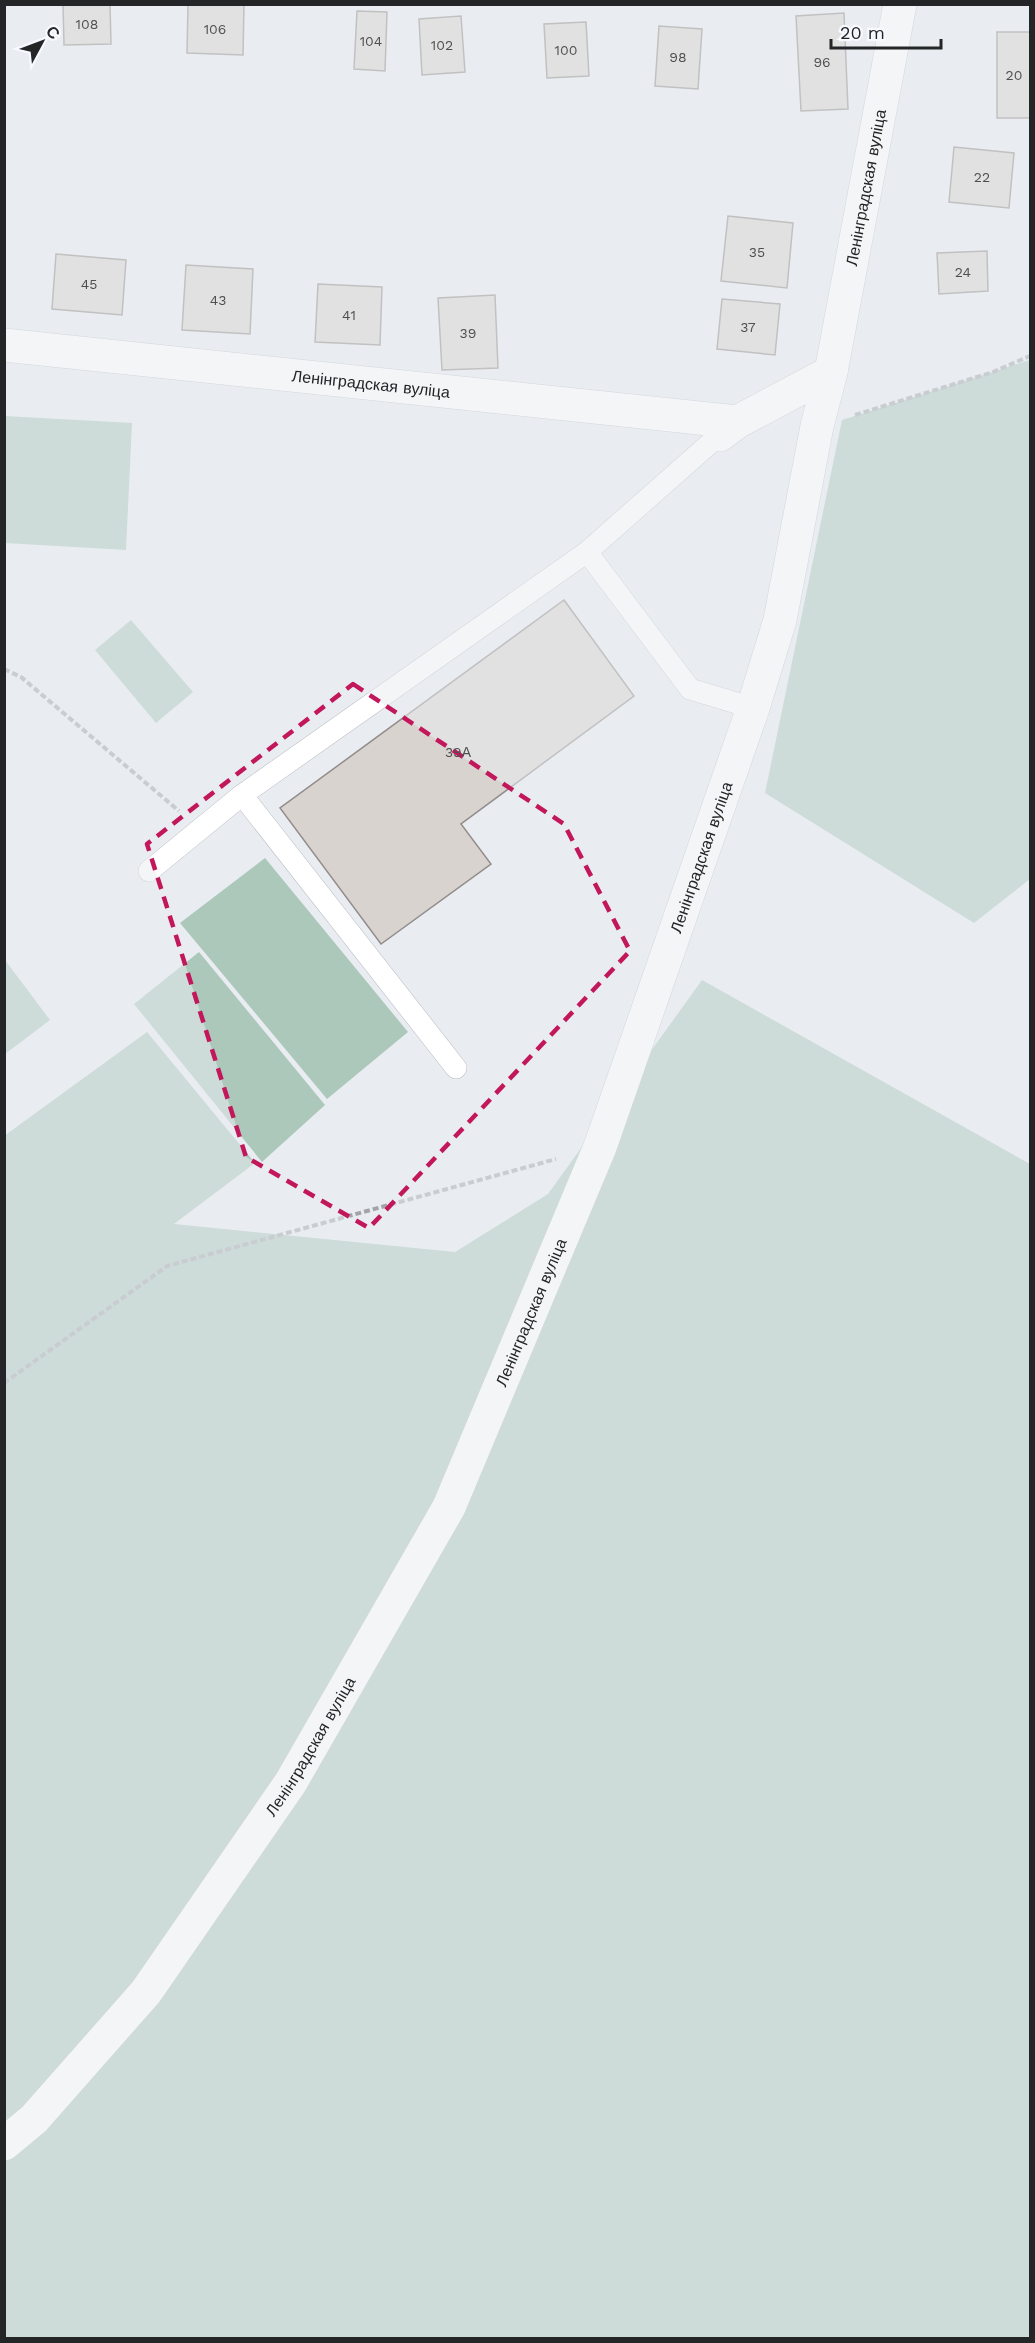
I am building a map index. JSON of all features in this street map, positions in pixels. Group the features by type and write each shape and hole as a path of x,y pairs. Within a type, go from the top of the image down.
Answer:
{"street":[{"name":"Ленінградская вуліца","path":"4,2144 34,2119 146,1992 291,1782 449,1507 600,1147 753,708 780,620 817,426 831,372 900,4"},
{"name":"Ленінградская вуліца","path":"4,345 726,430"},
{"path":"726,430 831,372"}],"lane":[{"path":"149,871 242,795 586,552 726,430"},
{"path":"586,552 690,689 753,708"},
{"path":"242,795 456,1068"}],"path":[{"path":"817,426 993,372 1030,356"},
{"path":"4,669 21,677 200,828"},
{"path":"4,1383 167,1266 600,1147"}],"highlighted area":[{"path":"353,684 564,824 630,951 369,1228 246,1157 147,844"}],"green space":[{"path":"1030,360 1030,879 974,923 765,793 842,420"},
{"path":"5,416 132,423 126,550 5,543"},
{"path":"131,620 193,692 156,723 95,650"},
{"path":"265,858 408,1032 327,1099 180,923"},
{"path":"199,952 325,1105 262,1162 134,1004"},
{"path":"5,960 50,1020 5,1054"},
{"path":"702,980 1030,1164 1030,2338 5,2338 4,1136 147,1032 255,1163 174,1224 455,1252 548,1194"}],"building":[{"path":"63,4 110,4 111,44 64,45"},
{"path":"188,4 244,4 243,55 187,53"},
{"path":"357,11 387,12 385,71 354,69"},
{"path":"844,13 848,109 801,111 796,16"},
{"path":"461,16 465,72 422,75 419,19"},
{"path":"586,22 589,76 547,78 544,24"},
{"path":"659,26 702,29 698,89 655,86"},
{"path":"997,32 1030,32 1030,118 997,118"},
{"path":"954,147 1014,153 1009,208 949,202"},
{"path":"728,216 793,223 787,288 721,281"},
{"path":"987,251 988,291 939,294 937,253"},
{"path":"56,254 126,260 122,315 52,309"},
{"path":"186,265 253,269 250,334 182,330"},
{"path":"318,284 382,287 380,345 315,342"},
{"path":"495,295 498,368 442,370 438,298"},
{"path":"722,299 780,304 775,355 717,349"},
{"path":"564,600 634,696 461,824 491,864 381,944 280,808"}]}
